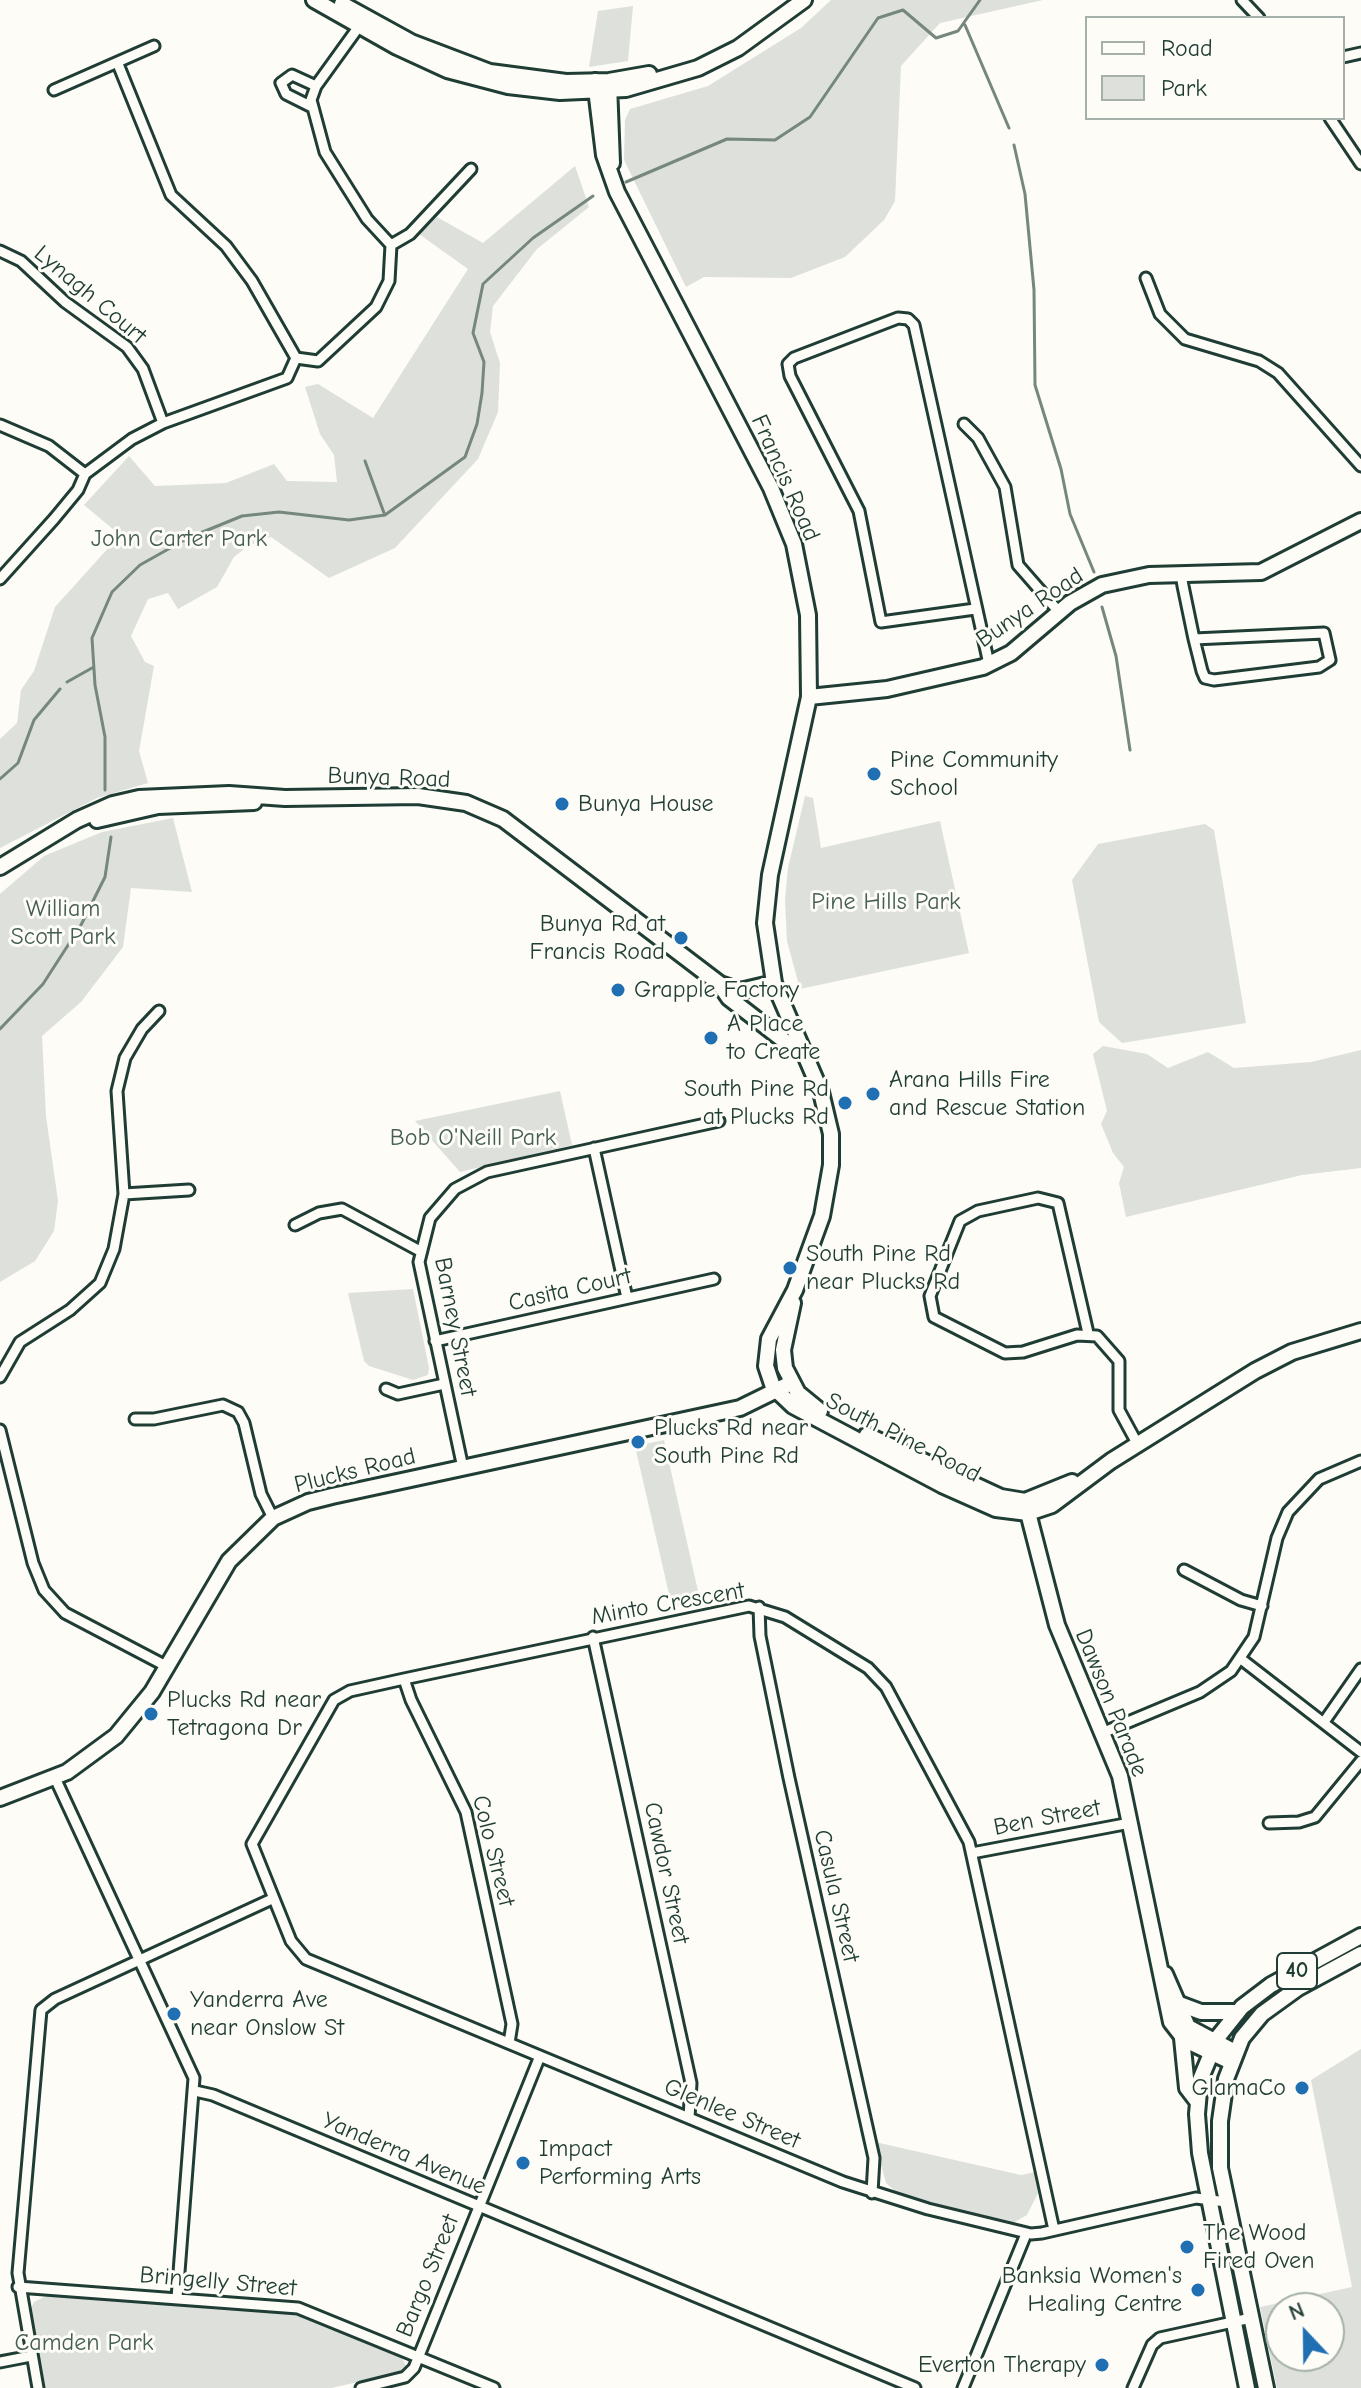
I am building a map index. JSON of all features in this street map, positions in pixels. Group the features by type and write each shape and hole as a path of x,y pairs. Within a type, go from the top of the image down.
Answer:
{"street":[{"path":"314,0 397,47 468,77 532,90 602,86 677,66 751,38 804,0"},
{"path":"335,0 411,42 467,65 526,79 602,86"},
{"path":"1242,0 1257,16"},
{"path":"296,358 318,361 376,307 389,281 391,245 367,219 325,152 312,107 316,86 360,25"},
{"path":"54,90 154,46"},
{"path":"118,64 171,195 226,246 252,281 296,358"},
{"path":"312,107 286,94 281,83 292,75 316,86"},
{"name":"Francis Road","path":"602,86 604,155 612,176 633,226 771,488 794,544 808,615 809,697 767,893 765,923 774,983 806,1053"},
{"path":"1331,120 1361,164"},
{"path":"391,245 410,234 471,169"},
{"name":"Lynagh Court","path":"0,251 21,261 65,302 127,347 143,369 163,423"},
{"path":"1146,278 1160,314 1185,339 1259,361 1278,373 1361,466"},
{"path":"975,609 881,622 859,511 790,376 790,360 898,318 908,319 914,325 989,664"},
{"path":"0,579 78,490 85,474 132,439 163,423 287,378 296,358"},
{"path":"964,424 978,438 1005,487 1018,565 1059,612"},
{"path":"0,425 49,446 85,474"},
{"name":"Bunya Road","path":"809,697 887,689 989,664 1011,653 1059,612 1091,591 1116,580 1181,574 1261,572 1361,521"},
{"path":"1181,574 1194,639 1205,678 1214,680 1319,667 1330,660 1324,633 1318,632 1261,639 1194,639"},
{"name":"Bunya Road","path":"0,867 77,820 113,804 139,798 229,794 285,798 418,796 485,810 503,819 720,984 729,998 791,1046 806,1053"},
{"path":"720,984 740,991 774,983"},
{"path":"0,1377 20,1342 70,1310 100,1283 114,1249 124,1194 117,1091 125,1058 142,1029 159,1011"},
{"path":"776,1391 766,1372 767,1350 795,1290 822,1216 831,1165 827,1115 806,1053"},
{"name":"Barney Street","path":"463,1468 419,1262 430,1218 455,1189 487,1172 719,1121"},
{"path":"594,1148 627,1298"},
{"path":"124,1194 189,1190"},
{"path":"1088,1333 1058,1203 1038,1198 978,1211 960,1221 930,1296 930,1309 938,1322 1009,1354 1088,1333 1103,1339 1116,1355 1121,1372 1119,1410 1138,1445"},
{"path":"295,1225 319,1213 342,1209 420,1251"},
{"name":"Casita Court","path":"435,1341 714,1279"},
{"path":"791,1383 783,1350 795,1290"},
{"path":"1026,1507 1052,1505 1111,1461 1255,1371 1292,1352 1361,1331"},
{"name":"Plucks Road","path":"0,1798 55,1778 88,1759 116,1736 141,1709 229,1561 273,1518 308,1502 740,1408 791,1383"},
{"name":"South Pine Road","path":"791,1383 809,1405 833,1418 982,1491 1026,1507"},
{"path":"386,1389 398,1394 444,1384"},
{"name":"South Pine Road","path":"776,1391 793,1406 956,1492 996,1509 1026,1507"},
{"path":"135,1419 154,1419 223,1405 238,1412 244,1423 261,1494 273,1518"},
{"path":"0,1430 33,1563 44,1590 65,1613 166,1666"},
{"path":"1102,1733 1211,1687 1241,1659 1254,1637 1277,1538 1288,1512 1304,1492 1325,1476 1361,1461"},
{"path":"0,1483 11,1480"},
{"name":"Dawson Parade","path":"1026,1507 1057,1625 1120,1776 1163,1970 1170,2019 1182,2038 1233,2057"},
{"path":"1184,1570 1241,1600 1262,1606"},
{"name":"Minto Crescent","path":"272,1899 253,1851 254,1837 329,1708 343,1694 729,1608 759,1607 785,1617 882,1680 962,1827 972,1853 1054,2230"},
{"name":"Casula Street","path":"759,1607 760,1636 786,1764 874,2158 872,2193"},
{"name":"Cawdor Street","path":"593,1637 691,2083 689,2118"},
{"path":"1241,1659 1361,1752"},
{"path":"1324,1722 1361,1669"},
{"name":"Colo Street","path":"404,1679 411,1700 466,1812 512,2024 509,2043"},
{"path":"1269,1823 1299,1822 1315,1817 1361,1761"},
{"path":"55,1778 191,2071 195,2091 177,2298"},
{"name":"Ben Street","path":"972,1853 1130,1823"},
{"path":"38,2388 18,2287 19,2244 41,2010 55,1999 272,1899"},
{"name":"Glenlee Street","path":"272,1899 291,1941 306,1959 872,2193 1026,2234 1192,2199 1226,2202"},
{"name":"40","path":"1247,2388 1198,2145 1197,2101 1212,2048 1237,2012 1271,1985 1361,1936"},
{"name":"40","path":"1266,2388 1226,2202 1219,2132 1233,2057 1256,2020 1276,2002 1361,1954"},
{"name":"Dawson Parade","path":"1163,1970 1188,2027 1212,2048"},
{"path":"1177,2003 1198,2011 1237,2012"},
{"path":"1182,2038 1187,2088 1197,2101"},
{"name":"Bargo Street","path":"361,2388 405,2377 418,2356 540,2056"},
{"name":"Yanderra Avenue","path":"195,2091 915,2388"},
{"path":"963,2388 1026,2234"},
{"name":"Bringelly Street","path":"18,2287 298,2308 494,2388"},
{"path":"1133,2388 1156,2340 1251,2318"},
{"path":"0,2362 31,2356"}],"green space":[{"path":"831,0 1043,0 940,23 901,66 895,201 884,220 845,257 791,278 704,277 686,287 624,160 625,120 630,109 708,86 801,28"},
{"path":"633,6 628,61 589,67 598,11"},
{"name":"John Carter Park","path":"575,166 589,207 537,249 493,306 490,332 500,363 498,412 478,459 395,548 329,578 271,537 248,546 234,557 217,587 178,609 168,593 148,599 131,636 145,662 154,666 139,751 148,783 97,798 0,848 0,739 17,723 21,690 34,671 55,607 120,535 84,505 129,456 155,486 226,483 274,464 287,481 337,482 334,455 320,434 305,387 318,384 373,418 468,269 419,234 437,217 483,243"},
{"name":"Pine Hills Park","path":"805,796 813,798 821,848 940,821 969,953 800,989 787,941 785,900 788,868"},
{"name":"William Scott Park","path":"173,818 192,892 131,888 123,947 81,1002 42,1036 46,1116 58,1201 54,1231 35,1261 0,1282 0,894 44,856 102,832"},
{"path":"1205,824 1214,830 1246,1023 1122,1043 1099,1022 1072,880 1098,844"},
{"path":"1103,1046 1147,1054 1168,1068 1208,1052 1234,1068 1311,1062 1361,1050 1361,1168 1302,1175 1126,1217 1119,1183 1124,1167 1113,1153 1101,1124 1107,1111 1093,1054"},
{"name":"Bob O'Neill Park","path":"560,1091 572,1145 460,1172 415,1121"},
{"path":"413,1289 429,1368 428,1375 413,1380 369,1366 364,1361 348,1293"},
{"path":"664,1440 700,1600 672,1607 635,1446"},
{"path":"1361,2049 1361,2388 1277,2388 1274,2372 1345,2372 1345,2292 1329,2292 1352,2287 1311,2080"},
{"path":"875,2142 1021,2175 1035,2172 1038,2193 1027,2215 1013,2223 901,2196 886,2183"},
{"name":"Camden Park","path":"48,2295 299,2315 401,2356 406,2366 399,2373 331,2388 45,2388 29,2313 34,2302"},
{"path":"1265,2306 1265,2331 1260,2307"}],"waterway":[{"path":"626,182 727,139 775,140 810,117 878,18 903,10 936,38 958,31 980,0"},
{"path":"965,25 1009,128"},
{"path":"1014,145 1025,194 1034,290 1035,385 1061,469 1070,514 1094,572"},
{"path":"105,790 105,737 95,685 92,638 112,592 140,565 188,538 242,516 279,512 349,520 385,515 465,457 477,424 482,393 484,362 473,333 483,284 533,238 593,196"},
{"path":"365,461 384,513"},
{"path":"1102,607 1116,656 1130,750"},
{"path":"67,682 92,668"},
{"path":"0,779 18,763 34,720 60,689"},
{"path":"0,1029 43,984 81,925 105,877 111,837"}],"place":[{"name":"Pine Community School","path":"874,774"},
{"name":"Bunya House","path":"562,804"},
{"name":"Bunya Rd at Francis Road","path":"681,938"},
{"name":"Grapple Factory","path":"618,990"},
{"name":"A Place to Create","path":"711,1038"},
{"name":"Arana Hills Fire and Rescue Station","path":"873,1094"},
{"name":"South Pine Rd at Plucks Rd","path":"845,1103"},
{"name":"South Pine Rd near Plucks Rd","path":"790,1268"},
{"name":"Plucks Rd near South Pine Rd","path":"638,1442"},
{"name":"Plucks Rd near Tetragona Dr","path":"151,1714"},
{"name":"Yanderra Ave near Onslow St","path":"174,2014"},
{"name":"GlamaCo","path":"1302,2088"},
{"name":"Impact Performing Arts","path":"523,2163"},
{"name":"The Wood Fired Oven","path":"1187,2247"},
{"name":"Banksia Women's Healing Centre","path":"1198,2290"},
{"name":"Everton Therapy","path":"1102,2365"}]}
